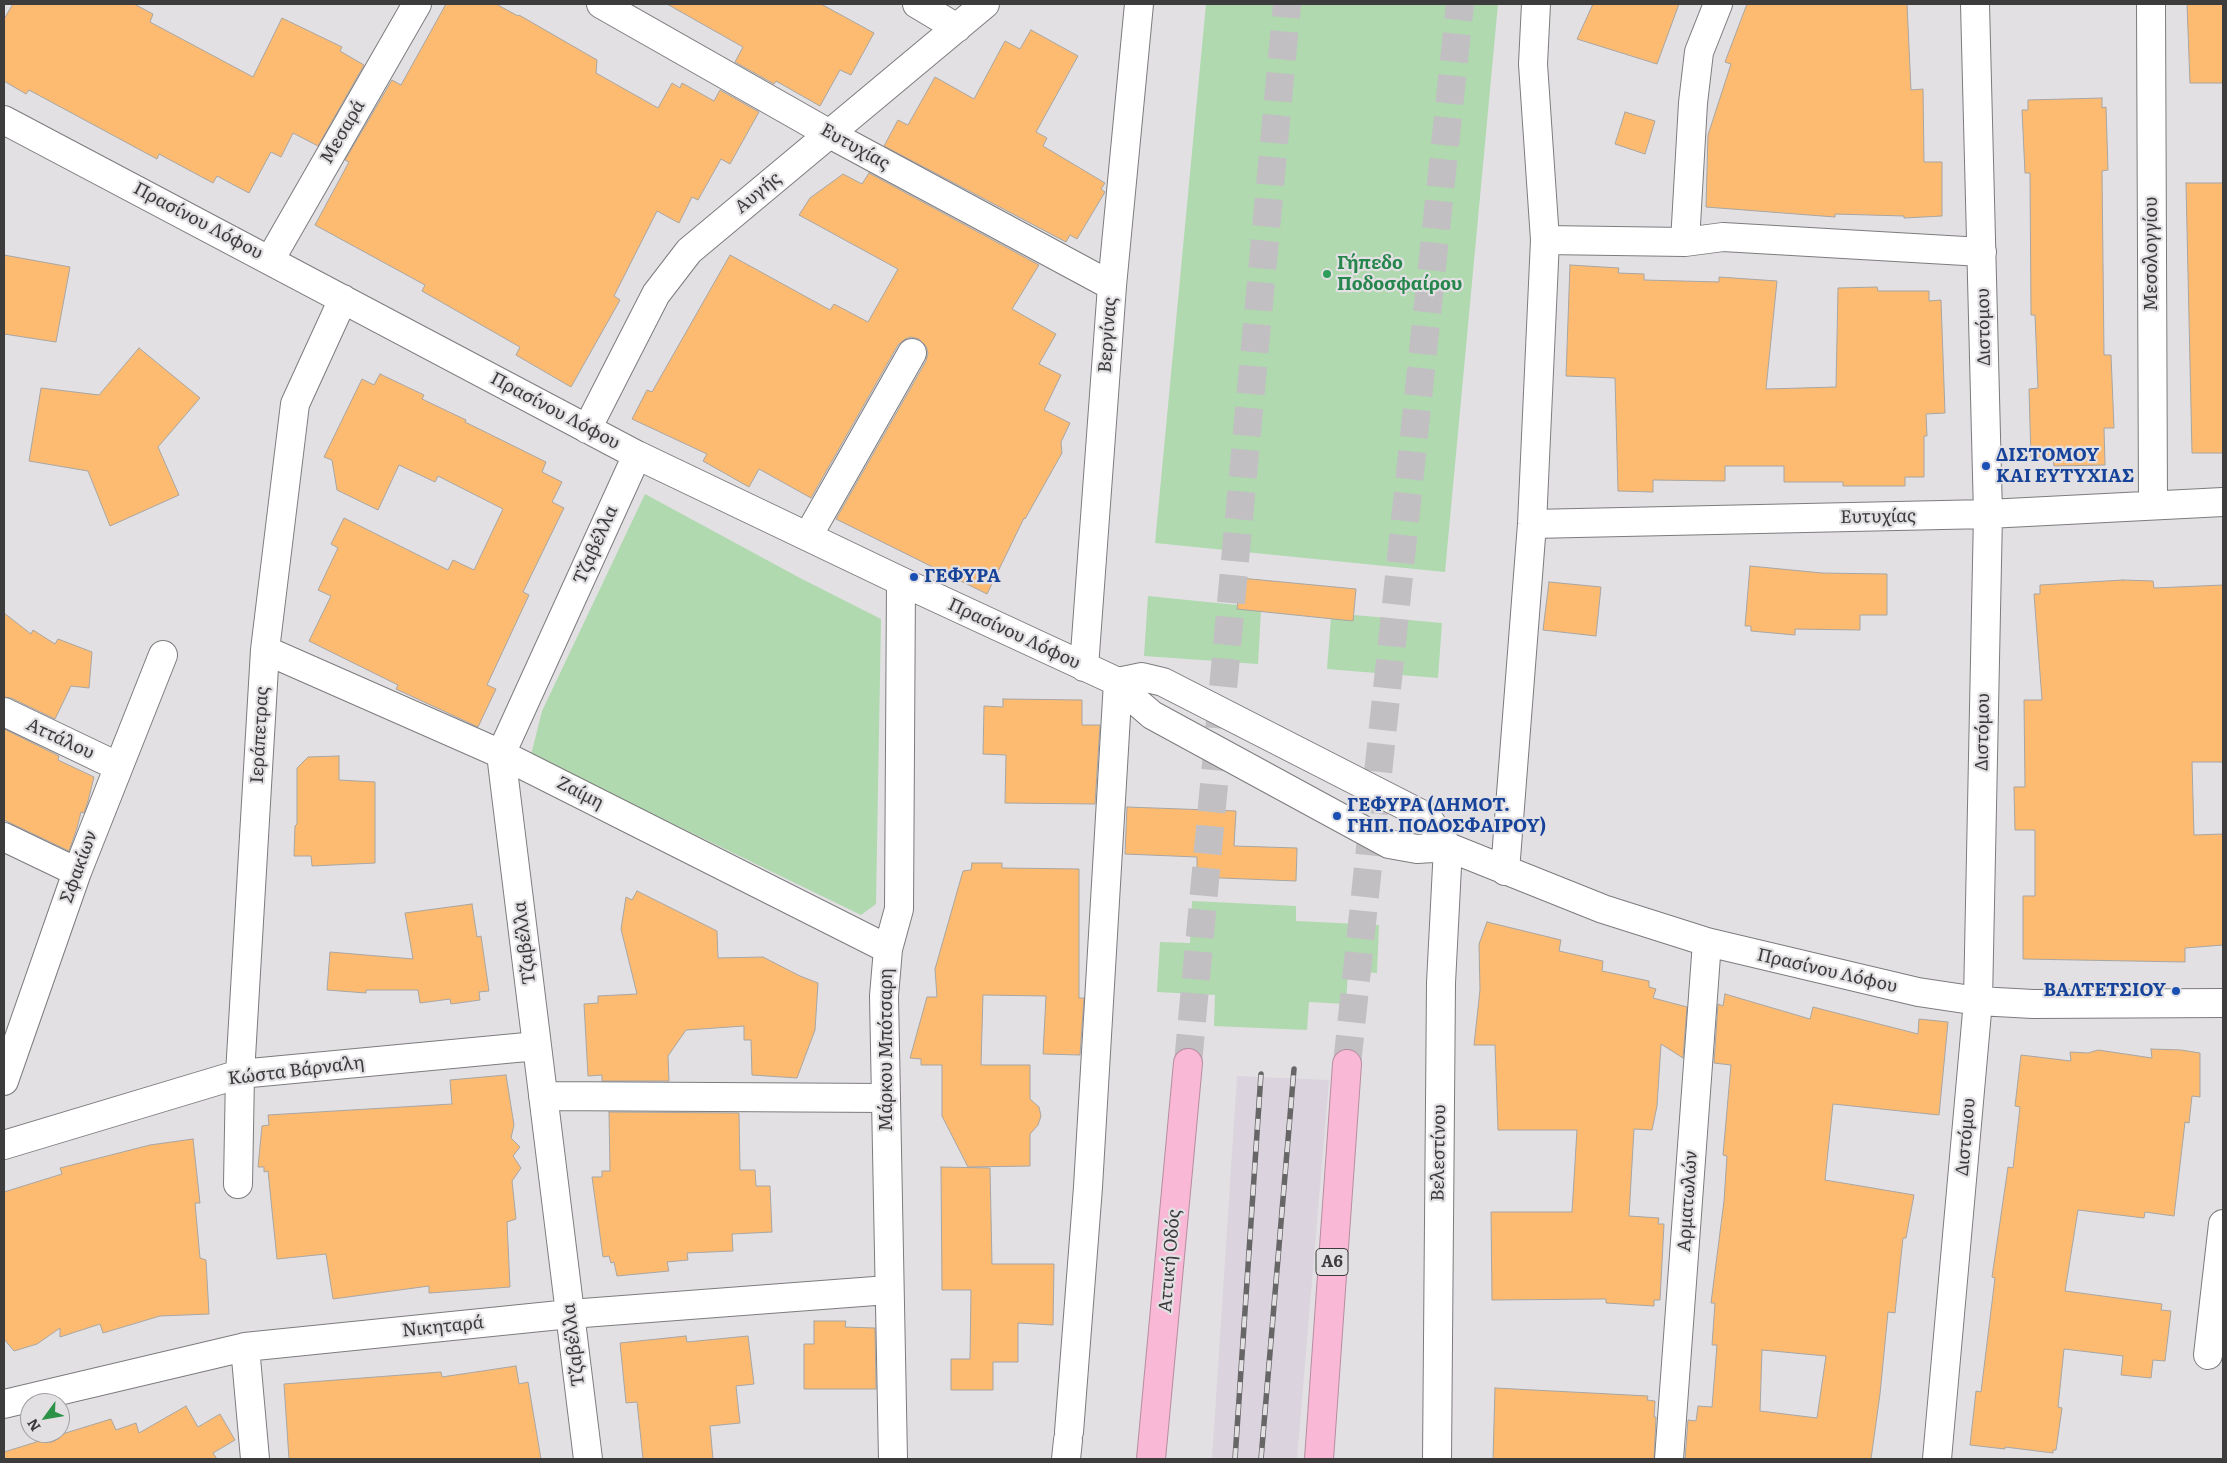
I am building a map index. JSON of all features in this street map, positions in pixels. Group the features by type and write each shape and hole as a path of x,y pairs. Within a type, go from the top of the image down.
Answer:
{"highway":[{"name":"Αττική Οδός","path":"1150,1459 1188,1063"},
{"name":"Α6","path":"1318,1459 1347,1064"}],"street":[{"name":"Μεσαρά","path":"270,260 417,4"},
{"name":"Ευτυχίας","path":"601,4 828,133 1112,286"},
{"path":"917,4 957,28"},
{"name":"Αυγής","path":"587,428 656,294 690,251 828,133 985,4"},
{"name":"Βεργίνας","path":"1084,668 1112,286 1139,4"},
{"path":"1506,871 1532,524 1545,240 1533,64 1536,4"},
{"path":"1685,242 1693,103 1700,52 1718,4"},
{"name":"Διστόμου","path":"1937,1459 1978,1001 1988,514 1975,4"},
{"name":"Μεσολογγίου","path":"2151,4 2153,505"},
{"name":"Πρασίνου Λόφου","path":"4,120 637,454 901,582 1084,668 1118,682 1152,716 1389,844 1417,849 1448,846 1603,909 1707,942 1918,992 1978,1001 2033,1004 2223,1003"},
{"path":"1545,240 1685,242 1723,237 1982,252"},
{"name":"Ιεράπετρας","path":"238,1184 240,1074 265,650 295,404 343,298"},
{"path":"808,536 912,353"},
{"name":"Τζαβέλλα","path":"588,1459 501,754 637,454"},
{"name":"Ευτυχίας","path":"1532,524 1988,514 2223,502"},
{"name":"Μάρκου Μπότσαρη","path":"893,1459 888,1290 884,996 888,949 899,909 901,582"},
{"name":"Ζαίμη","path":"265,650 501,754 888,949"},
{"name":"Σφακίων","path":"4,1081 77,872 117,766 163,655"},
{"path":"1068,1444 1088,1187 1118,682 1142,677 1163,682 1427,817 1448,846"},
{"name":"Αττάλου","path":"4,712 117,766"},
{"path":"4,837 77,872"},
{"name":"Βελεστίνου","path":"1437,1459 1441,983 1448,846"},
{"name":"Αρματωλών","path":"1669,1459 1707,942"},
{"name":"Κώστα Βάρναλη","path":"4,1145 240,1074 537,1046"},
{"path":"543,1096 886,1098"},
{"path":"2208,1355 2223,1224"},
{"name":"Νικηταρά","path":"4,1404 245,1347 570,1314 888,1290"},
{"path":"245,1347 255,1459"}],"shaded area":[{"path":"1237,1076 1329,1080 1297,1459 1212,1459"}],"green space":[{"name":"Γήπεδο Ποδοσφαίρου","path":"1206,4 1498,4 1445,572 1155,543"},
{"path":"645,494 800,578 881,619 876,904 861,915 531,755 542,711"},
{"path":"1148,596 1237,605 1238,609 1261,611 1258,664 1144,656"},
{"path":"1354,615 1442,623 1438,678 1327,669 1331,618 1353,621"},
{"path":"1192,901 1296,906 1296,921 1379,925 1377,973 1348,971 1346,1004 1309,1002 1307,1030 1214,1026 1215,995 1157,992 1160,942 1190,943"}],"building":[{"path":"13,4 134,4 153,14 150,22 253,77 282,18 342,47 340,51 364,65 318,146 293,133 281,157 271,152 249,193 217,176 213,183 159,154 157,159 29,90 26,94 4,81 4,19"},
{"path":"446,4 496,4 519,15 597,60 596,73 658,108 672,83 680,88 682,83 714,101 720,90 759,112 730,164 721,159 698,200 692,197 679,223 657,211 614,296 620,300 571,387 516,355 520,347 422,291 425,285 315,225 349,162 345,160 392,80 401,85"},
{"path":"667,4 821,4 874,33 851,75 840,70 820,106 776,81 774,84 735,62 743,47"},
{"path":"1593,4 1679,4 1657,64 1577,39"},
{"path":"1747,4 1907,4 1911,90 1923,89 1924,162 1942,162 1942,216 1904,218 1904,216 1835,214 1835,217 1706,207 1708,135 1731,64 1725,62"},
{"path":"2187,4 2223,4 2223,83 2190,83"},
{"path":"1031,30 1078,56 1036,132 1047,138 1043,146 1105,183 1101,189 1105,192 1077,239 1070,235 1066,242 884,146 898,120 908,125 935,77 974,99 1005,41 1020,49"},
{"path":"2102,98 2102,108 2106,107 2108,170 2102,171 2104,355 2111,355 2114,428 2104,428 2105,465 2054,466 2053,457 2031,458 2029,389 2038,388 2035,315 2031,315 2030,173 2025,173 2022,110 2028,110 2028,100"},
{"path":"1625,112 1655,121 1645,154 1615,144"},
{"path":"869,173 1039,265 1012,309 1056,334 1039,364 1061,375 1044,410 1070,423 1061,442 1062,453 1024,518 987,594 836,519 926,361 928,353 926,346 919,339 911,337 898,345 811,498 759,469 749,487 703,461 707,454 632,419 647,390 652,392 730,255 830,310 834,304 868,322 898,269 799,215 810,198 843,174 862,184"},
{"path":"2186,183 2223,183 2223,453 2192,453"},
{"path":"4,255 70,267 56,342 4,334"},
{"path":"1570,265 1619,268 1618,273 1644,274 1644,280 1719,282 1719,277 1777,281 1766,389 1836,387 1838,288 1877,287 1878,291 1929,291 1929,301 1941,300 1945,413 1926,414 1927,436 1924,436 1924,477 1905,477 1905,486 1843,486 1843,482 1784,482 1784,466 1725,466 1725,481 1653,480 1653,492 1618,491 1615,378 1566,376"},
{"path":"139,348 200,398 158,447 179,495 110,526 88,471 29,461 41,388 99,395"},
{"path":"380,374 424,395 422,399 466,420 465,422 546,462 542,472 562,482 552,502 564,508 523,592 529,595 487,685 496,689 478,727 396,689 398,685 309,641 331,596 318,590 338,548 331,544 344,518 448,570 453,560 474,570 503,509 438,476 435,482 399,465 378,510 337,490 332,460 324,457 362,379 374,385"},
{"path":"1750,566 1822,573 1887,574 1887,615 1860,615 1860,630 1795,629 1795,635 1751,631 1751,626 1745,626"},
{"path":"1240,578 1356,589 1353,621 1237,609"},
{"path":"2123,580 2153,581 2154,588 2223,585 2223,762 2192,762 2194,835 2223,834 2223,945 2185,948 2185,962 2023,959 2023,896 2035,896 2035,830 2015,830 2014,787 2025,787 2024,700 2042,700 2034,594 2040,594 2040,585"},
{"path":"1549,582 1601,587 1596,636 1543,630"},
{"path":"4,613 31,634 33,630 55,644 58,639 92,652 89,688 71,686 55,719 11,698 4,697"},
{"path":"1003,699 1082,700 1082,725 1100,725 1095,804 1005,803 1006,755 983,754 984,706 1003,707"},
{"path":"4,729 59,756 58,760 94,777 84,813 81,812 69,851 4,820"},
{"path":"339,756 339,780 375,782 375,863 312,866 311,856 294,856 295,826 297,824 297,768 308,757"},
{"path":"1127,807 1236,811 1234,846 1297,848 1296,881 1197,877 1197,857 1125,854"},
{"path":"972,863 1002,863 1002,868 1079,869 1079,998 1084,998 1080,1055 1043,1054 1046,996 983,995 981,1065 1030,1065 1030,1099 1039,1107 1041,1116 1038,1125 1030,1134 1030,1166 968,1167 942,1116 942,1065 921,1065 921,1059 910,1058 927,997 937,997 935,969 963,871 971,870"},
{"path":"637,891 717,931 718,958 763,957 818,983 815,1030 797,1078 752,1075 751,1040 744,1040 744,1026 686,1030 668,1056 669,1081 602,1081 602,1075 588,1076 584,1004 598,1003 598,996 637,994 621,929 626,897 632,900"},
{"path":"472,904 477,937 481,936 489,991 479,992 480,1000 451,1004 450,999 420,1003 418,990 366,990 366,993 327,990 330,952 413,959 405,913"},
{"path":"1487,922 1561,940 1559,951 1603,961 1602,971 1649,981 1649,987 1656,989 1653,998 1687,1007 1683,1058 1661,1044 1657,1106 1652,1130 1634,1129 1629,1216 1659,1218 1658,1224 1664,1224 1660,1300 1654,1300 1654,1306 1606,1303 1606,1299 1492,1300 1491,1212 1572,1212 1577,1130 1498,1130 1495,1045 1474,1045 1480,990 1479,944"},
{"path":"1725,994 1810,1019 1813,1007 1918,1034 1919,1019 1948,1022 1939,1115 1833,1104 1825,1180 1914,1195 1906,1238 1903,1238 1895,1313 1888,1312 1871,1459 1685,1459 1688,1420 1696,1421 1698,1406 1712,1407 1717,1345 1712,1345 1715,1303 1711,1303 1724,1201 1727,1156 1723,1155 1731,1065 1714,1063 1718,1004 1723,1006","holes":["1762,1350 1826,1356 1817,1418 1760,1411"]},
{"path":"2151,1049 2200,1053 2200,1097 2192,1096 2189,1123 2185,1122 2174,1216 2145,1212 2144,1218 2078,1210 2065,1291 2162,1304 2161,1310 2171,1311 2165,1361 2153,1360 2151,1378 2121,1375 2123,1356 2064,1349 2058,1407 2062,1408 2056,1450 2053,1450 2053,1453 1970,1445 1976,1391 1981,1392 1995,1278 1992,1277 2008,1167 2013,1168 2020,1107 2015,1106 2021,1055 2071,1061 2070,1052 2088,1053 2098,1050 2152,1058"},
{"path":"506,1075 514,1125 511,1138 520,1147 513,1156 521,1168 512,1181 516,1219 507,1222 510,1287 429,1293 429,1286 333,1299 326,1254 277,1259 268,1171 264,1172 264,1167 258,1167 262,1126 269,1125 268,1115 452,1104 450,1080"},
{"path":"609,1112 739,1113 740,1170 755,1170 756,1186 770,1186 772,1232 732,1234 733,1251 687,1253 688,1260 667,1262 669,1271 617,1276 614,1262 611,1263 609,1256 603,1257 592,1177 602,1177 602,1171 610,1171"},
{"path":"193,1139 200,1203 195,1203 200,1258 206,1260 209,1314 160,1316 103,1333 100,1324 60,1337 60,1328 37,1344 14,1351 4,1339 4,1192 62,1174 60,1168 150,1145"},
{"path":"941,1167 990,1168 992,1264 1054,1264 1053,1325 1018,1323 1018,1362 993,1362 993,1390 951,1390 951,1359 970,1359 971,1290 942,1290"},
{"path":"814,1321 846,1321 845,1327 875,1328 876,1389 804,1389 804,1344 814,1344"},
{"path":"686,1336 687,1342 748,1336 754,1384 736,1386 740,1423 710,1426 713,1459 643,1459 637,1402 626,1403 620,1343"},
{"path":"516,1366 519,1384 528,1382 541,1459 289,1459 284,1384 441,1372 442,1377"},
{"path":"1495,1388 1648,1396 1647,1400 1655,1401 1654,1459 1493,1459"},
{"path":"186,1406 198,1427 220,1414 235,1440 213,1453 217,1459 4,1459 4,1452 33,1443 70,1443 70,1432 111,1419 116,1430 136,1423 139,1433"}],"tunnel":[{"path":"1188,1063 1287,4"},
{"path":"1347,1064 1460,4"}],"railway":[{"path":"1261,1459 1294,1069"},
{"path":"1235,1459 1261,1074"}],"place":[{"name":"Γήπεδο Ποδοσφαίρου","path":"1327,274"},
{"name":"ΔΙΣΤΟΜΟΥ ΚΑΙ ΕΥΤΥΧΙΑΣ","path":"1986,466"},
{"name":"ΓΕΦΥΡΑ","path":"914,577"},
{"name":"ΓΕΦΥΡΑ (ΔΗΜΟΤ. ΓΗΠ. ΠΟΔΟΣΦΑΙΡΟΥ)","path":"1337,816"},
{"name":"ΒΑΛΤΕΤΣΙΟΥ","path":"2176,991"}]}
